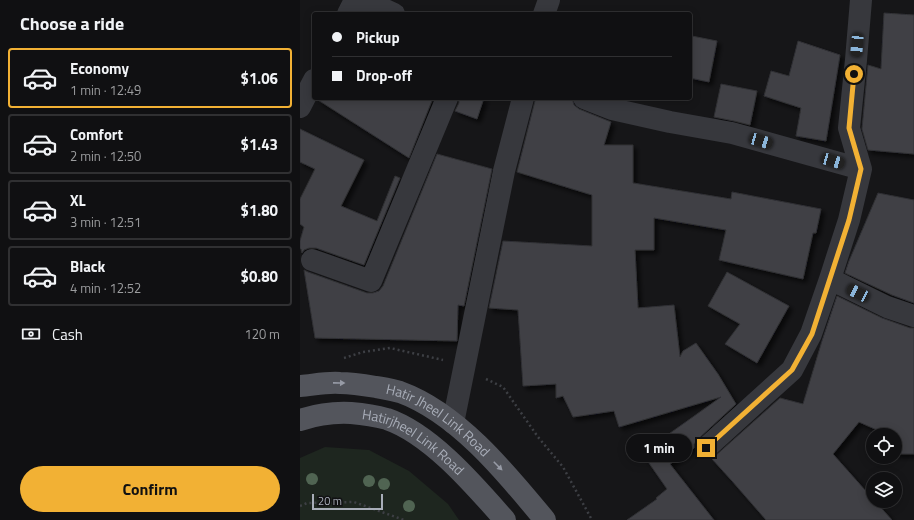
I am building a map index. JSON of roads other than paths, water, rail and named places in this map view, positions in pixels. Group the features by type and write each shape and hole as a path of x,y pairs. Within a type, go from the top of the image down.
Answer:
{"main road":[{"name":"Hatir Jheel Link Road","path":"300,386 339,383 364,385 399,392 415,398 435,409 476,444 504,471 545,520"},
{"name":"Hatirjheel Link Road","path":"300,420 314,415 336,413 359,414 387,419 401,425 441,453 505,520"}],"street":[{"path":"349,12 356,0"},
{"path":"364,0 390,12"},
{"path":"545,12 549,0"},
{"path":"706,448 792,370 812,334 849,220 861,169 849,128 860,0"},
{"path":"300,107 312,84"},
{"path":"312,260 371,281 447,100"},
{"path":"453,423 504,171 522,100"},
{"path":"589,100 612,109 670,122 732,133 861,169"},
{"path":"830,279 887,307 914,316"}]}
